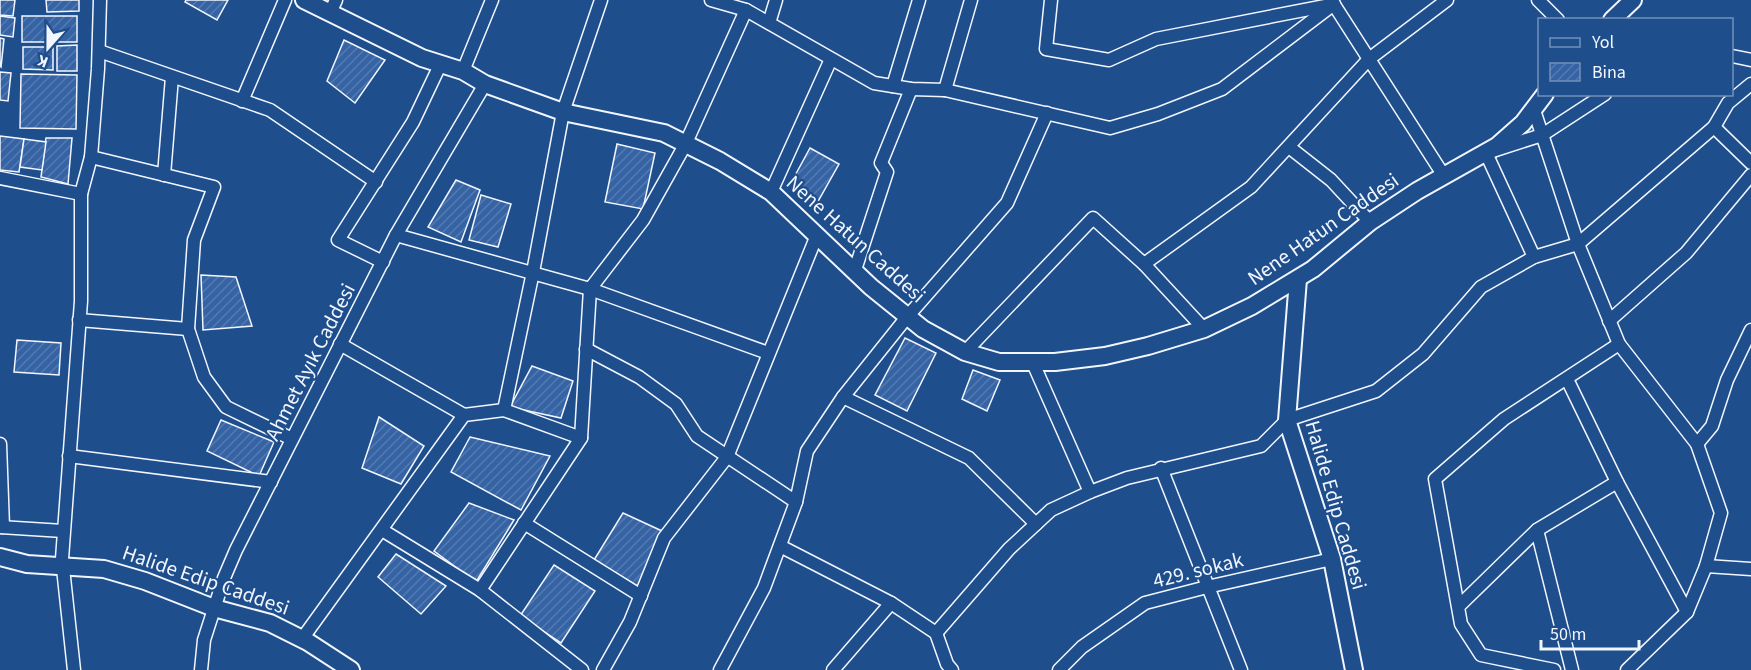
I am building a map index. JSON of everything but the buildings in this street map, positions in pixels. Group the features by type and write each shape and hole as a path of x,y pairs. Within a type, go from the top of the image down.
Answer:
{"street":[{"path":"74,670 62,566 63,531 79,320 81,194 92,157 100,0"},
{"path":"242,100 285,0"},
{"name":"Nene Hatun Caddesi","path":"304,0 333,6 422,58 463,71 484,84 563,112 663,133 720,161 771,192 871,287 907,316 945,342 965,352 999,362 1054,363 1105,356 1204,329 1252,306 1298,279 1370,222 1417,190 1486,153 1510,136 1544,96"},
{"path":"463,71 492,0"},
{"path":"504,410 563,112 601,0"},
{"path":"711,0 746,10 874,83 911,89 945,90 1110,128 1158,114 1222,89 1332,2"},
{"path":"769,23 776,0"},
{"path":"893,86 919,0"},
{"path":"945,90 971,0"},
{"path":"1051,0 1046,49 1109,60 1156,39 1332,2"},
{"path":"1144,264 1251,187 1369,59 1447,0"},
{"path":"1538,0 1556,18"},
{"path":"1614,18 1633,0"},
{"path":"1332,2 1444,176"},
{"path":"480,590 581,438 590,289 643,220 685,145 746,10"},
{"path":"99,51 270,110 376,182"},
{"path":"1733,56 1751,60"},
{"path":"771,192 831,59"},
{"path":"383,262 338,240 413,122 441,63"},
{"path":"164,175 172,76"},
{"name":"Ahmet Ayık Caddesi","path":"202,669 204,639 224,578 396,235 484,84"},
{"path":"936,633 1009,549 1051,510 1127,478 1161,468 1261,446 1287,420 1376,391 1423,354 1481,287 1534,258 1578,244 1714,127 1728,103 1751,84"},
{"path":"855,270 887,172 881,163 911,89"},
{"path":"1534,258 1486,153 1542,135 1602,96"},
{"path":"1533,110 1578,244 1619,344 1697,444 1721,513 1706,566 1687,612 1628,670"},
{"path":"720,670 764,588 796,502 807,451 843,397 907,316 1007,204 1047,113"},
{"path":"1714,127 1751,163"},
{"path":"1289,147 1331,180 1370,222"},
{"path":"92,157 214,187 194,240 188,329 204,377 226,407 292,439"},
{"path":"1609,321 1686,253 1751,175"},
{"path":"0,178 81,194"},
{"path":"965,352 1093,218 1144,264 1204,329"},
{"path":"603,670 630,622 664,538 727,456 817,234"},
{"path":"396,235 590,289 768,354"},
{"name":"Halide Edip Caddesi","path":"1298,279 1287,420 1332,559 1354,670"},
{"path":"79,320 188,329"},
{"path":"1697,444 1712,426 1727,380 1751,330"},
{"path":"340,344 464,416 504,410 581,438"},
{"path":"1554,670 1481,655 1461,624 1435,479 1504,419 1619,344"},
{"path":"586,349 639,377 676,404 697,436 796,502"},
{"path":"1033,363 1090,492"},
{"path":"1567,379 1617,482 1687,612"},
{"path":"843,397 969,458 1036,524"},
{"path":"302,639 464,416"},
{"path":"0,444 1,527 63,531"},
{"path":"69,456 271,482"},
{"path":"1161,468 1241,670"},
{"path":"1459,606 1537,530 1617,482"},
{"path":"524,523 641,596"},
{"path":"382,530 480,590 582,670"},
{"path":"1537,530 1572,670"},
{"path":"780,546 891,603 936,633 948,668"},
{"name":"Halide Edip Caddesi","path":"0,557 27,564 104,569 124,574 214,608 270,623 302,639 351,670"},
{"name":"429. sokak","path":"1059,670 1082,647 1145,603 1332,559"},
{"path":"1706,566 1751,569"},
{"path":"833,670 891,603"}]}
